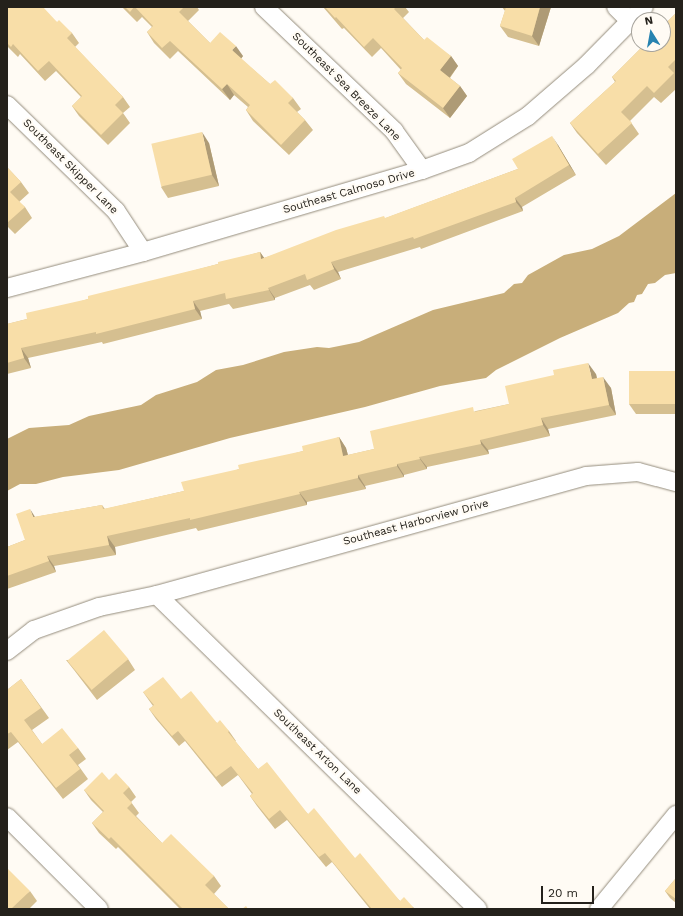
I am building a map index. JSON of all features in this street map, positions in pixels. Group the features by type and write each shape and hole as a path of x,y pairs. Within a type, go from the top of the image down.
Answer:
{"street":[{"name":"Southeast Sea Breeze Lane","path":"264,7 394,131 422,170"},
{"path":"616,7 630,21"},
{"name":"Southeast Calmoso Drive","path":"7,288 143,252 422,170 470,153 528,116 588,65 644,7"},
{"name":"Southeast Skipper Lane","path":"7,105 116,211 143,252"},
{"name":"Southeast Harborview Drive","path":"7,652 34,630 99,607 157,595 586,476 638,472 676,482"},
{"name":"Southeast Arton Lane","path":"157,595 478,909"},
{"path":"599,909 676,815"},
{"path":"7,817 94,907"}],"shaded area":[{"path":"676,193 676,273 665,275 655,283 648,284 642,294 637,295 634,302 629,303 618,313 560,338 496,370 486,378 440,386 365,407 230,438 119,470 63,477 36,484 20,484 7,491 7,439 29,428 69,425 89,416 141,405 156,395 197,382 216,370 243,365 284,352 317,347 329,348 359,342 433,310 504,293 514,284 522,283 528,275 564,255 592,249 619,236"}],"building":[{"path":"7,7 43,7 57,22 59,20 72,33 67,38 123,97 115,105 123,113 101,135 72,106 82,96 49,61 38,71 13,44 11,47 7,43"},
{"path":"125,7 134,7 130,12"},
{"path":"135,7 184,7 179,12 210,43 220,32 236,46 232,50 270,84 275,80 293,98 288,103 305,120 281,145 246,110 250,105 227,84 222,89 170,41 162,48 147,32 153,26"},
{"path":"325,7 396,7 394,9 424,40 427,37 451,56 440,70 460,86 443,108 398,73 402,68 373,38 364,47"},
{"path":"506,7 540,7 532,36 500,26"},
{"path":"676,13 676,59 668,67 674,73 654,93 647,86 621,112 632,123 598,154 570,123 616,81 612,77 637,52 671,52 671,18"},
{"path":"202,132 212,175 161,187 151,144"},
{"path":"552,136 569,165 515,198 516,202 414,239 413,237 331,262 334,269 307,280 305,274 268,288 269,290 226,299 225,293 193,301 195,309 96,334 96,332 21,348 24,358 7,363 7,324 27,319 26,313 88,299 88,296 218,264 218,262 260,252 261,259 336,230 384,216 385,218 518,169 512,159"},
{"path":"7,167 21,182 10,192 25,207 7,223"},
{"path":"588,363 592,379 603,377 609,405 541,418 543,425 480,440 481,444 419,457 420,459 397,464 397,466 358,475 358,478 299,492 300,494 190,520 190,518 107,536 109,545 47,556 49,561 7,576 7,547 25,540 16,514 30,509 33,517 102,505 103,509 184,491 181,482 239,469 238,465 303,451 302,446 339,437 343,456 374,449 370,431 473,407 474,412 509,404 505,386 554,375 553,370"},
{"path":"629,371 676,371 676,404 629,404"},
{"path":"104,630 128,659 92,690 67,661"},
{"path":"163,677 181,699 191,691 217,723 220,720 258,769 267,762 308,814 314,808 355,858 360,853 400,901 404,897 413,907 412,909 372,909 325,853 319,857 280,810 269,819 250,796 253,793 231,766 216,777 178,731 172,736 149,709 154,705 143,692"},
{"path":"21,679 41,708 24,720 42,744 62,728 78,748 69,755 80,769 56,788 11,732 7,734 7,690"},
{"path":"102,772 109,780 116,773 129,787 123,793 132,803 127,808 162,843 171,834 214,876 205,885 229,909 183,909 111,837 109,839 92,823 104,811 84,790"},
{"path":"7,868 30,891 11,909 7,909"},
{"path":"676,878 676,899 665,891"}]}
